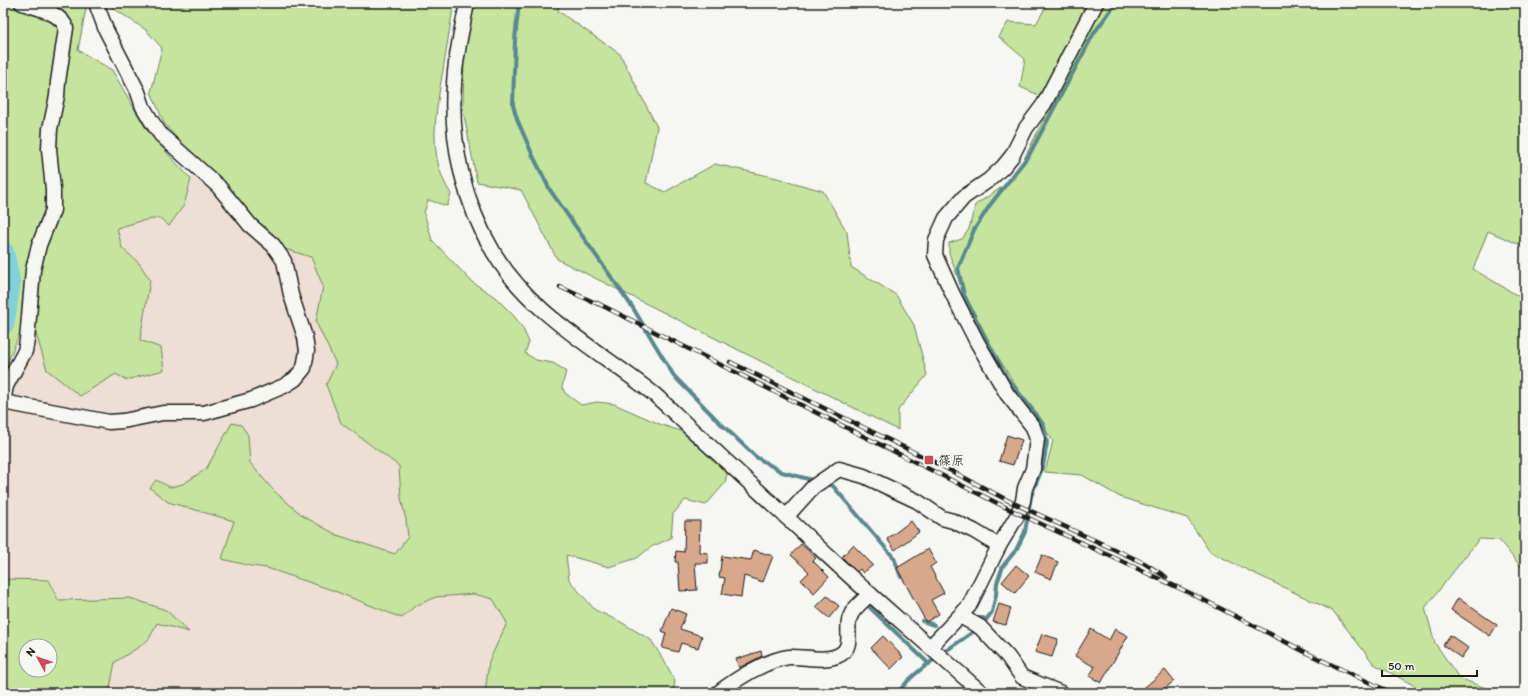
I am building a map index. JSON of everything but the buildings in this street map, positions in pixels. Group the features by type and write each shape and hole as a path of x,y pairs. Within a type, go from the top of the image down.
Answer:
{"street":[{"path":"22,3 57,17 64,22 66,28 57,96 50,129 49,149 53,189 53,210 39,245 33,270 25,350 6,386 3,402 109,422 123,421 163,413 204,413 252,400 284,386 295,379 304,368 307,351 305,337 291,295 284,261 273,245 250,225 218,186 161,134 143,107 138,92 106,30 96,3"},
{"path":"467,3 456,57 453,113 456,141 466,192 483,232 494,252 516,283 541,310 655,396 870,594 982,693"},
{"path":"930,646 969,606 999,546 1017,516 1023,501 1025,488 1033,469 1037,439 1033,427 1007,394 977,342 953,295 935,255 936,240 946,218 964,197 990,180 1012,156 1026,128 1044,104 1096,3"},
{"path":"786,517 813,487 839,469 864,476 917,502 942,518 953,521 974,531 999,546"},
{"path":"718,693 739,678 776,660 788,657 824,658 840,654 846,649 849,643 849,622 851,615 870,594"},
{"path":"960,616 980,627 1008,657 1022,677 1061,693"}],"shaded area":[{"path":"204,165 285,249 311,257 323,286 316,322 337,364 341,423 399,466 401,498 408,537 396,554 337,535 303,516 274,491 250,463 248,434 232,423 206,469 183,484 170,487 156,480 168,502 234,521 222,558 251,566 267,568 332,590 415,606 436,597 474,594 493,599 508,623 489,661 485,693 22,693 3,688 3,415 28,349 34,326 140,341 150,280 139,263 122,248 117,228 141,221 160,218 169,226 184,205 191,179"}],"green space":[{"path":"3,3 87,3 78,50 112,70 148,132 191,179 184,205 169,226 160,218 141,221 117,228 122,248 139,263 150,280 140,340 161,348 164,370 126,380 116,374 80,396 47,370 34,327 23,325 3,374"},
{"path":"109,3 454,3 438,102 435,133 438,164 443,179 451,194 447,206 428,200 424,213 432,240 472,282 495,297 514,316 522,327 529,342 525,353 536,360 553,363 566,371 562,387 565,393 581,405 597,402 614,404 662,425 681,431 727,473 725,483 706,505 685,500 673,514 671,538 651,547 637,558 609,567 566,555 569,580 595,610 619,621 651,640 675,681 673,693 485,693 489,661 507,623 493,599 474,594 436,597 415,606 402,618 332,590 267,568 222,559 234,521 168,502 150,488 156,480 170,487 183,484 206,469 232,423 241,425 248,435 250,463 274,491 303,516 337,535 395,554 408,537 401,498 399,466 341,423 326,385 336,364 316,322 323,286 311,257 285,249 244,212 164,123 151,92 162,48 146,30 110,6"},
{"path":"473,3 559,3 558,11 620,54 657,127 646,183 665,192 715,164 777,178 823,191 847,232 851,267 896,295 914,325 927,375 898,410 898,430 557,259 521,190 477,182 463,110 464,55"},
{"path":"1048,3 1525,3 1525,247 1488,231 1473,269 1525,300 1525,570 1499,540 1479,539 1425,608 1435,643 1459,678 1499,693 1428,693 1374,664 1333,611 1210,552 1187,518 1120,497 1082,475 1045,472 1053,441 1024,399 993,349 960,284 949,253 949,243 962,239 969,229 975,205 1014,179 1053,101 1020,87 1025,59 999,37 1008,22 1036,24"},
{"path":"3,579 49,580 58,600 130,598 166,610 189,632 157,623 149,639 115,662 109,693 22,693 3,688"},
{"path":"1525,692 1525,693 1499,693"}],"waterway":[{"path":"519,3 515,39 513,105 517,119 533,156 550,190 633,308 674,376 756,457 782,472 816,481"},
{"path":"982,625 992,612 997,583 1003,566 1016,550 1025,532 1031,496 1043,466 1047,443 1044,426 1007,378 975,318 964,295 958,268 974,230 990,205 1029,155 1094,33 1116,3"},
{"path":"3,253 9,284 3,323"},
{"path":"825,483 833,486 894,558 901,577"},
{"path":"864,602 929,664"},
{"path":"977,618 983,618 986,620"},
{"path":"922,621 934,625"},
{"path":"899,693 903,686 911,678 977,629"}],"railway":[{"path":"560,287 598,304"},
{"path":"595,302 1011,510 1194,595 1315,657 1392,693"},
{"path":"730,362 938,464 1009,501 1144,563 1166,577"}],"place":[{"name":"篠原","path":"929,460"}]}
